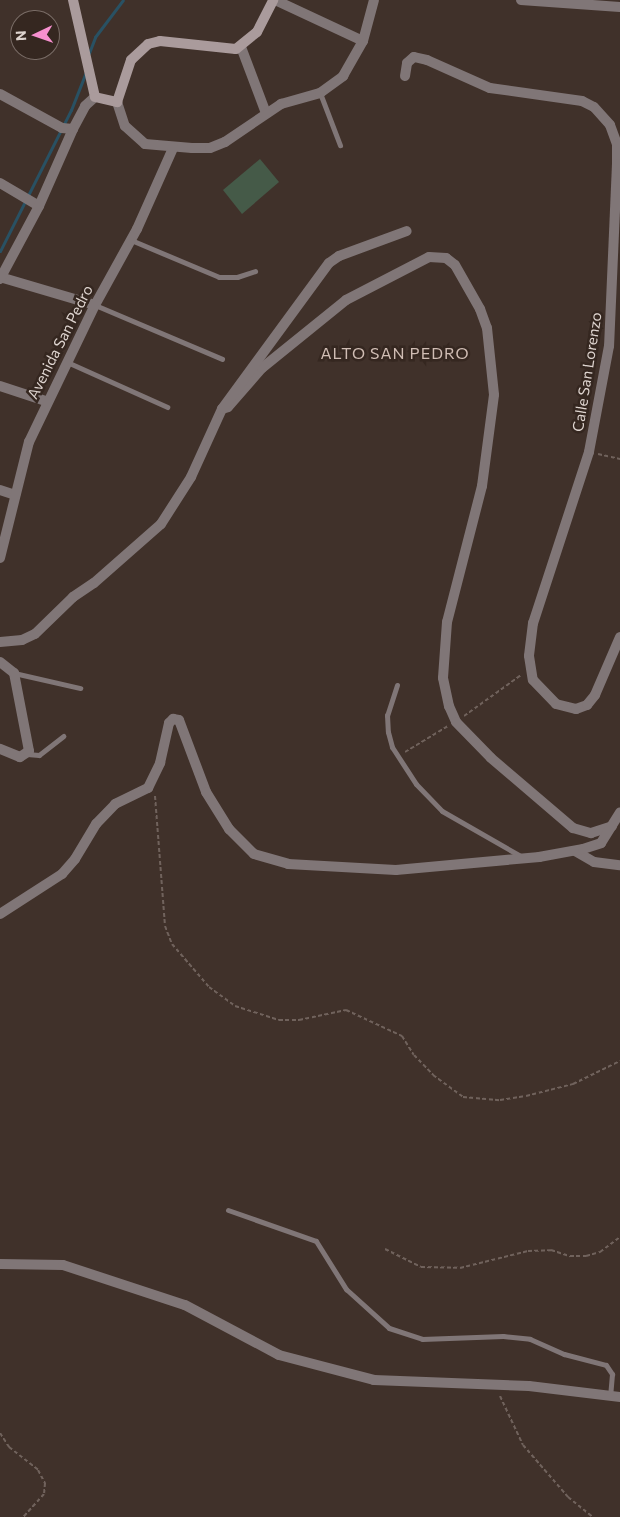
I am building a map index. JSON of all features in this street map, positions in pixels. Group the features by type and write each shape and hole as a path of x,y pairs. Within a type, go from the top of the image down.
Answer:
{"main road":[{"path":"73,0 95,97 117,102 131,60 148,44 160,41 230,50 241,47 257,32 274,0"}],"street":[{"path":"274,0 363,41"},
{"path":"117,102 124,126 138,140 151,146 210,148 225,142 282,104 320,93 343,76 363,41 374,0"},
{"path":"521,0 594,2 620,7"},
{"path":"241,47 266,113"},
{"name":"Calle San Lorenzo","path":"405,76 407,63 414,57 427,60 490,88 582,101 594,107 610,125 616,144 617,164 612,246 613,312 589,452 533,623 529,656 533,680 556,704 576,709 587,704 595,695 620,637"},
{"path":"0,94 62,128 73,129"},
{"path":"95,97 85,106 39,206 0,278 95,305"},
{"name":"Avenida San Pedro","path":"0,558 29,442 46,401 131,240 173,148"},
{"path":"0,183 39,206"},
{"path":"0,642 22,640 35,634 73,597 94,583 161,524 191,477 222,409 329,264 407,231"},
{"path":"222,409 228,407 262,368 346,300 429,257 446,258 455,265 480,308 487,328 494,395 482,486 447,622 443,678 449,706 456,722 491,758 573,828 591,832 612,826"},
{"path":"0,386 46,401"},
{"path":"0,490 15,495"},
{"path":"0,662 14,673 29,752 12,756 0,749"},
{"path":"0,914 62,874 75,859 96,824 115,804 148,788 160,762 169,722 179,720 195,766 213,805 240,843 254,854 288,864 396,870 524,858 575,851 601,843 620,814"},
{"path":"575,851 594,862 620,866"},
{"path":"0,1264 63,1265 185,1304 279,1355 374,1380 496,1385 615,1396"}],"lane":[{"path":"320,93 340,145"},
{"path":"131,240 219,278 237,277 255,271"},
{"path":"95,305 222,359"},
{"path":"66,362 167,407"},
{"path":"14,673 80,688"},
{"path":"397,685 387,715 388,732 392,747 416,784 442,811 524,858"},
{"path":"27,754 38,756 64,736"},
{"path":"228,1210 316,1241 350,1294 389,1328 422,1339 503,1336 530,1339 564,1354 606,1364 612,1374 615,1396"}],"path":[{"path":"589,452 620,459"},
{"path":"148,788 155,798 161,907 172,944 209,987 235,1006 279,1020 299,1020 346,1010 402,1036 433,1076 463,1097 500,1100 526,1096 573,1084 620,1061"},
{"path":"385,1249 421,1267 460,1268 528,1251 552,1250 570,1256 586,1256 600,1252 620,1237"},
{"path":"496,1385 523,1445 568,1497 592,1517"},
{"path":"0,1433 9,1447 41,1474 45,1483 44,1494 23,1517"}],"green space":[{"path":"260,159 279,182 242,214 223,190"}],"waterway":[{"path":"89,53 95,37 123,0"},
{"path":"0,251 71,110 86,72"}],"district":[{"name":"ALTO SAN PEDRO","path":"395,353"}]}
